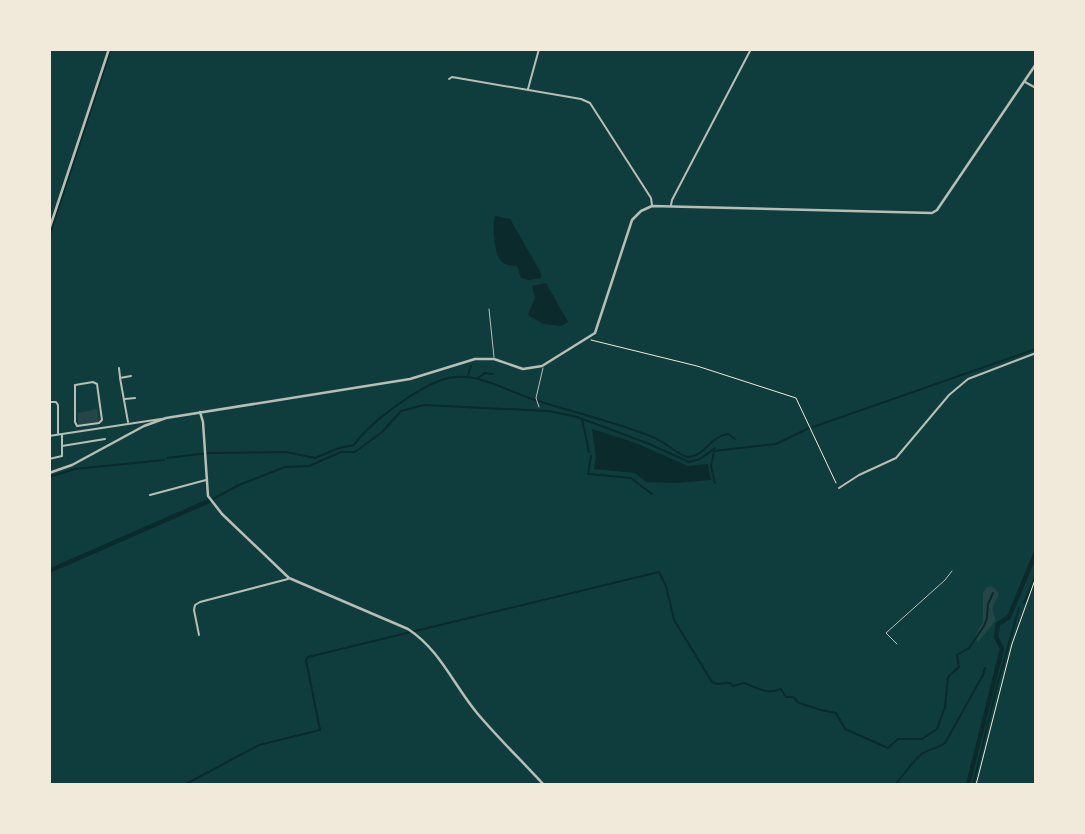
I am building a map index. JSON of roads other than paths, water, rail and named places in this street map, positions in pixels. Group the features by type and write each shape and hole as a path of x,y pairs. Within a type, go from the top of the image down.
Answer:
{"street":[{"path":"49,230 109,49"},
{"path":"527,90 539,49"},
{"path":"671,205 671,200 751,49"},
{"path":"49,436 410,379 467,360 494,359 523,369 542,366 595,333 632,220 641,211 652,206 671,205 932,213 937,210 1036,64"},
{"path":"449,79 458,78 590,103 651,198 652,206"},
{"path":"1024,81 1036,88"},
{"path":"839,488 859,475 897,458 949,395 968,379 1036,353"},
{"path":"119,368 128,423"},
{"path":"120,378 131,376"},
{"path":"77,383 97,384 102,421 90,425 79,427 75,424 77,383"},
{"path":"124,400 135,398"},
{"path":"49,402 56,402 58,405 58,434"},
{"path":"200,412 208,496 222,514 289,578 418,635 437,655 477,713 544,785"},
{"path":"49,473 72,465 162,419"},
{"path":"139,422 143,422 144,427"},
{"path":"128,423 144,427"},
{"path":"128,423 135,426 134,432"},
{"path":"90,425 91,429"},
{"path":"49,459 62,456 62,434"},
{"path":"62,446 105,439"},
{"path":"150,495 207,480"},
{"path":"199,635 195,605 289,578"}],"lane":[{"path":"489,309 494,359"},
{"path":"539,407 536,400 542,366"},
{"path":"897,644 886,633 952,571"}],"waterway":[{"path":"49,237 111,49"},
{"path":"813,427 1036,349"},
{"path":"468,375 471,366"},
{"path":"478,378 485,373 493,374"},
{"path":"167,458 208,453 286,452 315,458 354,445 400,403 430,385 455,377 483,380 639,432 659,440 687,457 698,454 722,436 728,434 735,439"},
{"path":"213,499 239,485 285,467 309,466 341,452 355,452 382,432 401,411 424,405 549,411 577,417 689,462 700,459 715,448"},
{"path":"582,419 589,452"},
{"path":"715,483 711,466 714,451 776,444 809,428"},
{"path":"591,456 588,474 631,478 652,494"},
{"path":"49,477 75,469 164,460"},
{"path":"49,571 209,501"},
{"path":"968,785 1002,649 996,637 998,624 1009,617 1036,552"},
{"path":"184,785 259,745 320,730 306,660 308,657 659,572 666,586 674,620 712,682 730,683 733,686 744,683 767,691 781,689 786,697 793,697 799,703 836,713 845,729 888,748 898,739 922,739 937,729 945,707 948,677 959,667 957,655 969,648 984,626 993,593"},
{"path":"1024,603 1036,575"},
{"path":"973,785 1019,608"},
{"path":"895,785 919,756 945,743 985,668"}]}
